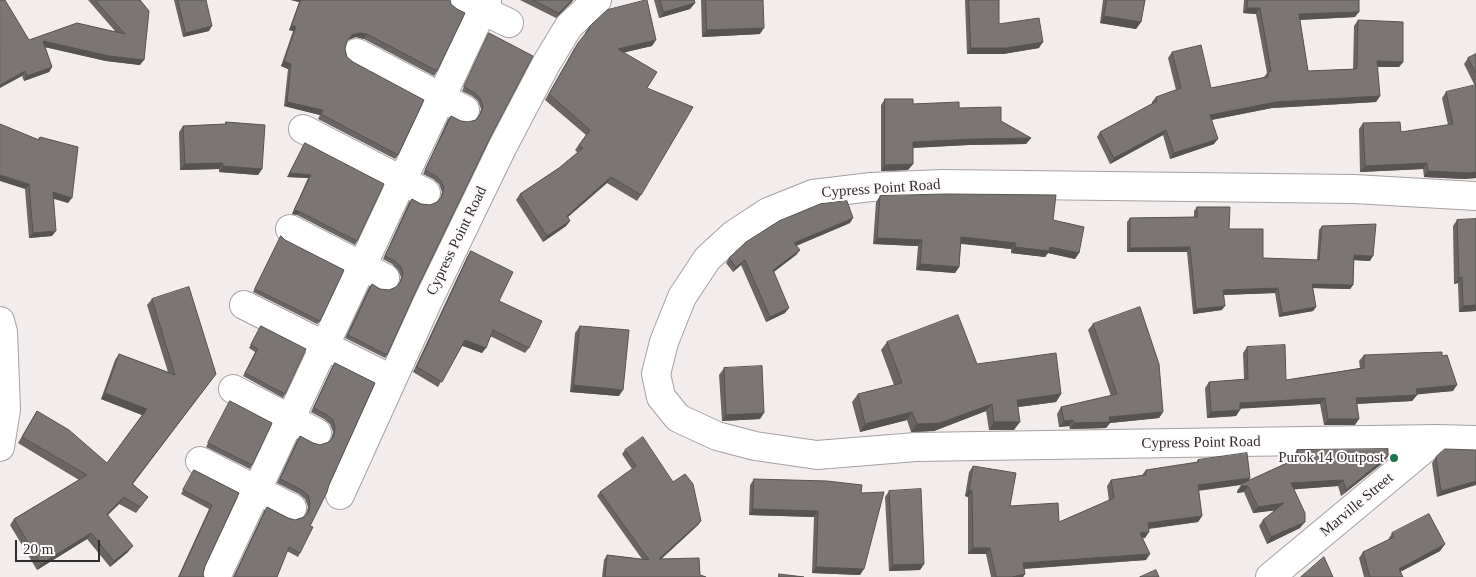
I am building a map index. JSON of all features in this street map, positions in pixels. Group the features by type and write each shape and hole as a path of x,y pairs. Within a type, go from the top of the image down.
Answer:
{"street":[{"name":"Cypress Point Road","path":"340,495 391,379 503,146 546,64 569,26 597,0"},
{"path":"216,577 324,346 373,272 454,103 477,3 509,23"},
{"path":"357,53 454,103"},
{"path":"303,129 414,187"},
{"name":"Cypress Point Road","path":"1436,439 916,447 817,454 755,446 717,436 678,418 661,397 656,374 664,342 682,296 707,259 733,235 768,212 813,194 871,187 953,184 1354,189 1476,196"},
{"path":"290,230 373,272"},
{"path":"244,305 391,379"},
{"path":"0,322 6,409 0,447"},
{"path":"233,389 317,433"},
{"path":"1436,439 1476,440"},
{"name":"Marville Street","path":"1270,577 1436,439"},
{"path":"200,461 292,508"}],"building":[{"path":"0,0 5,0 29,40 77,23 125,34 95,0 140,0 149,11 144,60 109,56 43,41 52,67 27,76 25,71 0,85"},
{"path":"178,0 206,0 212,26 186,33"},
{"path":"301,0 450,0 451,4 465,13 437,71 367,34 359,33 352,35 347,41 345,49 347,57 353,62 424,100 398,155 321,114 323,110 287,102 291,64 284,61 296,27 292,25"},
{"path":"533,0 572,0 559,13"},
{"path":"647,0 656,40 618,49 657,72 647,88 693,107 641,195 611,177 567,216 570,221 547,236 520,194 559,168 583,148 579,145 590,130 549,94 589,27 607,10"},
{"path":"660,0 694,0 695,3 664,12"},
{"path":"706,0 763,0 764,28 707,30"},
{"path":"969,0 999,0 999,24 1039,18 1043,42 1007,48 971,48"},
{"path":"1107,0 1145,0 1141,22 1104,16"},
{"path":"1248,0 1359,0 1359,12 1299,14 1308,71 1357,69 1358,20 1403,22 1403,62 1377,61 1380,96 1276,102 1210,115 1218,139 1174,153 1166,130 1114,158 1100,132 1157,101 1156,97 1181,88 1172,52 1201,45 1211,88 1268,77 1268,72 1271,71 1260,8 1247,8"},
{"path":"489,33 533,56 491,136 387,355 348,335 372,284 380,289 389,290 396,287 401,281 403,273 401,267 395,261 385,256 412,199 421,204 430,205 437,202 442,196 444,188 441,181 425,170 451,116 468,122 476,120 481,113 483,106 480,98 464,87"},
{"path":"1476,54 1476,73 1468,58"},
{"path":"1476,85 1476,172 1428,171 1427,163 1365,166 1363,123 1400,122 1401,132 1453,124 1446,92"},
{"path":"885,99 913,99 913,104 959,102 959,108 1001,107 1001,121 1031,138 913,142 913,164 885,165"},
{"path":"226,122 265,125 262,169 223,166 223,163 185,164 183,126 226,124"},
{"path":"0,124 39,140 40,137 78,147 72,198 53,192 56,231 33,233 29,184 0,175"},
{"path":"305,143 384,184 357,241 294,210 311,175 290,173"},
{"path":"947,194 1056,195 1053,220 1084,227 1079,253 1050,247 1049,251 1015,247 1016,243 961,237 959,267 920,264 922,240 877,238 880,196"},
{"path":"847,201 853,218 794,243 800,250 773,270 789,308 770,317 745,260 736,267 729,258 746,242 779,221 820,204"},
{"path":"1197,207 1230,207 1229,229 1263,229 1263,258 1319,260 1322,226 1376,224 1373,256 1354,255 1353,285 1312,284 1316,307 1282,313 1278,288 1223,290 1225,306 1196,309 1190,247 1130,248 1130,218 1197,217"},
{"path":"1476,219 1476,305 1463,306 1462,277 1459,278 1457,220"},
{"path":"281,236 285,240 344,270 320,321 255,289"},
{"path":"471,251 513,272 499,301 542,321 529,348 493,330 486,348 465,340 442,382 417,367"},
{"path":"189,287 216,374 132,484 148,497 140,507 124,497 107,514 133,546 114,561 91,533 41,564 14,519 87,475 22,437 37,411 69,430 107,463 147,409 105,393 119,354 175,375 152,299"},
{"path":"1140,307 1159,364 1163,412 1109,417 1110,422 1074,423 1073,420 1064,421 1061,407 1117,394 1093,324"},
{"path":"958,315 977,364 1056,353 1061,394 1017,400 1020,422 994,422 992,404 940,423 917,424 912,412 865,424 858,394 902,383 887,342"},
{"path":"261,326 306,349 285,394 245,373 258,349 251,345"},
{"path":"580,326 629,330 623,390 574,385"},
{"path":"1285,345 1286,380 1364,368 1364,355 1442,352 1442,356 1447,355 1457,385 1416,389 1417,395 1356,398 1359,419 1328,419 1325,398 1240,403 1240,410 1211,412 1209,382 1248,379 1247,347"},
{"path":"335,363 375,383 310,526 313,527 300,553 289,547 277,577 234,577 267,507 295,520 304,517 309,511 308,495 280,479 300,436 320,445 329,442 334,436 333,420 314,408"},
{"path":"762,366 764,413 726,415 724,368"},
{"path":"230,401 272,423 252,465 208,443"},
{"path":"643,437 673,482 685,474 693,484 701,521 659,559 699,558 700,575 706,577 605,577 607,555 649,560 600,492 636,466 625,450"},
{"path":"1388,449 1388,456 1346,490 1343,480 1291,483 1305,513 1305,522 1271,537 1263,520 1284,503 1258,507 1248,486 1242,486 1241,484 1298,458 1297,450"},
{"path":"1445,449 1476,450 1476,481 1441,491 1436,457"},
{"path":"1247,453 1250,478 1198,485 1202,516 1148,523 1149,532 1140,533 1150,554 1023,563 1025,574 1012,577 996,577 990,548 973,548 972,491 969,490 973,466 1016,473 1010,506 1058,503 1059,522 1114,498 1111,480 1146,475 1146,470"},
{"path":"194,470 239,493 205,566 204,577 179,577 212,505 183,490"},
{"path":"754,479 827,481 862,485 861,493 884,492 864,569 816,567 818,511 753,509"},
{"path":"921,489 924,564 893,565 889,491"},
{"path":"1429,514 1445,544 1399,569 1403,577 1370,577 1363,552 1394,537 1392,533"},
{"path":"1324,557 1333,577 1301,577"},
{"path":"1156,570 1159,577 1140,577"},
{"path":"779,574 804,577 779,577"}],"place":[{"name":"Purok 14 Outpost","path":"1394,458"}]}
